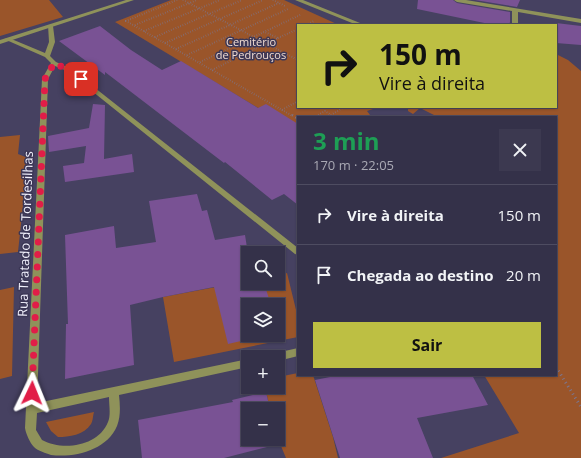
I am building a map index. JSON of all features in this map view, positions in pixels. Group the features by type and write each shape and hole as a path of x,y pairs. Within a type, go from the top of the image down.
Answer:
{"street":[{"path":"0,42 132,0"},
{"path":"298,0 359,24"},
{"path":"457,0 581,21"},
{"path":"515,10 515,24"},
{"path":"47,56 52,42 50,26"},
{"path":"7,39 47,56 54,63 69,70 297,251"},
{"name":"Rua Tratado de Tordesilhas","path":"54,63 45,79 31,430 36,440 43,449 59,456 82,452 94,445 111,426 114,419 114,391"},
{"path":"285,355 297,352"},
{"path":"32,409 241,364"}],"path":[{"path":"177,0 126,20 297,118"},
{"path":"183,0 297,59"},
{"path":"135,26 197,0"},
{"path":"144,31 220,0"},
{"path":"155,37 242,0"},
{"path":"165,43 263,0"},
{"path":"176,49 279,3"},
{"path":"187,55 290,8"},
{"path":"200,62 302,14"},
{"path":"308,24 316,20"},
{"path":"212,70 297,29"},
{"path":"265,32 278,38"},
{"path":"243,42 255,49"},
{"path":"282,110 297,102"},
{"path":"317,116 325,111 331,115 342,108"},
{"path":"557,369 581,407"}],"green space":[{"path":"0,0 49,0 63,17 0,36"},
{"name":"Cemitério de Pedrouços","path":"171,0 284,0 337,24 297,24 297,108 376,108 367,111 370,115 368,116 297,116 297,131 115,22"},
{"path":"557,54 568,60 581,71 581,458 441,458 519,433 485,376 557,376 557,116 436,116 420,108 557,108"},
{"path":"408,108 420,108 413,114 408,111"},
{"path":"20,135 18,154 28,158 18,252 0,254 0,137"},
{"path":"285,273 287,273 297,314 297,337 285,340 285,298 241,298 241,342 273,342 174,362 163,297 241,282 241,290 285,290"},
{"path":"14,287 12,376 0,379 0,290"},
{"path":"297,373 297,376 313,376 333,437 338,458 286,458 281,446 285,446 285,402 268,402 267,394 285,394 285,376"},
{"path":"94,412 92,423 88,428 80,433 67,437 58,437 51,431 46,422"}],"building":[{"path":"418,0 453,0 457,3 510,12 510,22 509,24 489,24 417,9"},
{"path":"475,0 520,0 517,7"},
{"path":"556,24 581,26 581,45 557,43"},
{"path":"100,26 131,50 162,70 181,61 258,108 266,104 297,123 297,204 284,194 272,200 225,162 224,163 105,72 105,75 59,41"},
{"path":"93,104 105,105 104,159 132,154 134,172 65,182 63,166 84,163 86,146 49,152 48,136 89,128"},
{"path":"197,194 202,211 207,210 215,240 245,235 247,246 241,246 241,290 266,290 269,298 241,298 241,341 228,344 214,287 130,305 134,365 65,379 66,324 68,324 65,235 114,226 116,248 156,242 149,201"},
{"path":"335,376 473,376 488,405 417,418 433,458 340,458 315,380"},
{"path":"258,394 266,394 268,402 241,402 241,446 271,446 224,458 142,458 138,420 233,402 232,400"}],"route":[{"path":"32,393 45,79 54,63 69,70 81,79"}]}
